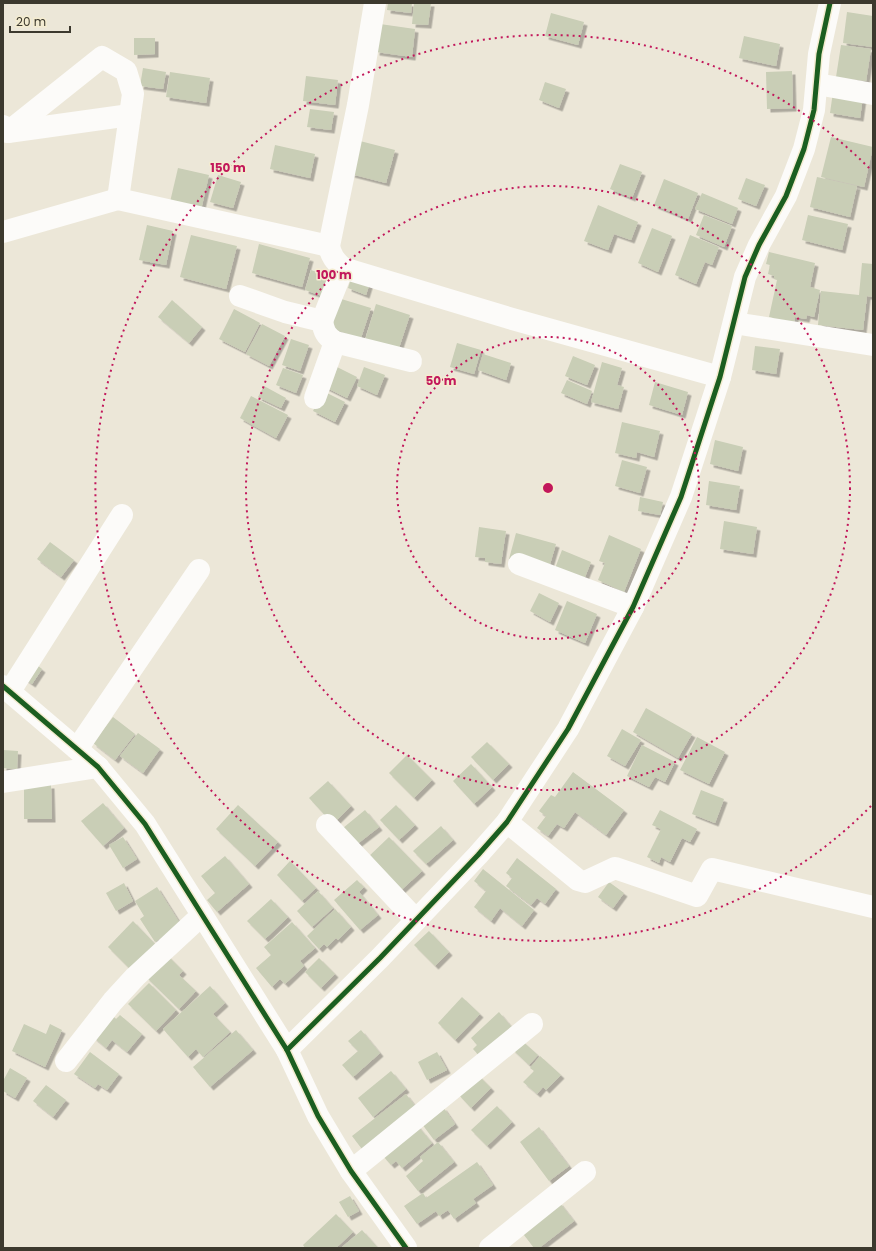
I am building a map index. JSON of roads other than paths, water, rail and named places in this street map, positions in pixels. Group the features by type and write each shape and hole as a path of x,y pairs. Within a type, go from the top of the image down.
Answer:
{"street":[{"path":"375,3 358,105 329,246 334,259 343,268 509,318 720,377"},
{"path":"287,1050 416,920 507,822 565,736 633,607 682,497 720,377 745,277 759,245 786,196 804,149 814,110 820,54 830,3"},
{"path":"5,129 102,57 126,71 133,94 118,200"},
{"path":"817,84 873,94"},
{"path":"5,129 130,115"},
{"path":"3,232 118,200 329,246"},
{"path":"343,268 322,321 327,337 335,342 411,361"},
{"path":"240,296 285,312 322,321"},
{"path":"734,322 873,345"},
{"path":"315,398 335,342"},
{"path":"122,515 6,688 98,767 145,824 201,916 287,1050 318,1116 351,1171 406,1248"},
{"path":"519,564 633,607"},
{"path":"77,749 199,570"},
{"path":"3,782 98,767"},
{"path":"507,822 578,880 585,882 616,868 697,896 712,869 873,907"},
{"path":"326,825 416,920"},
{"path":"66,1061 113,1002 141,972 201,916"},
{"path":"351,1171 532,1024"},
{"path":"490,1248 585,1172"}]}
